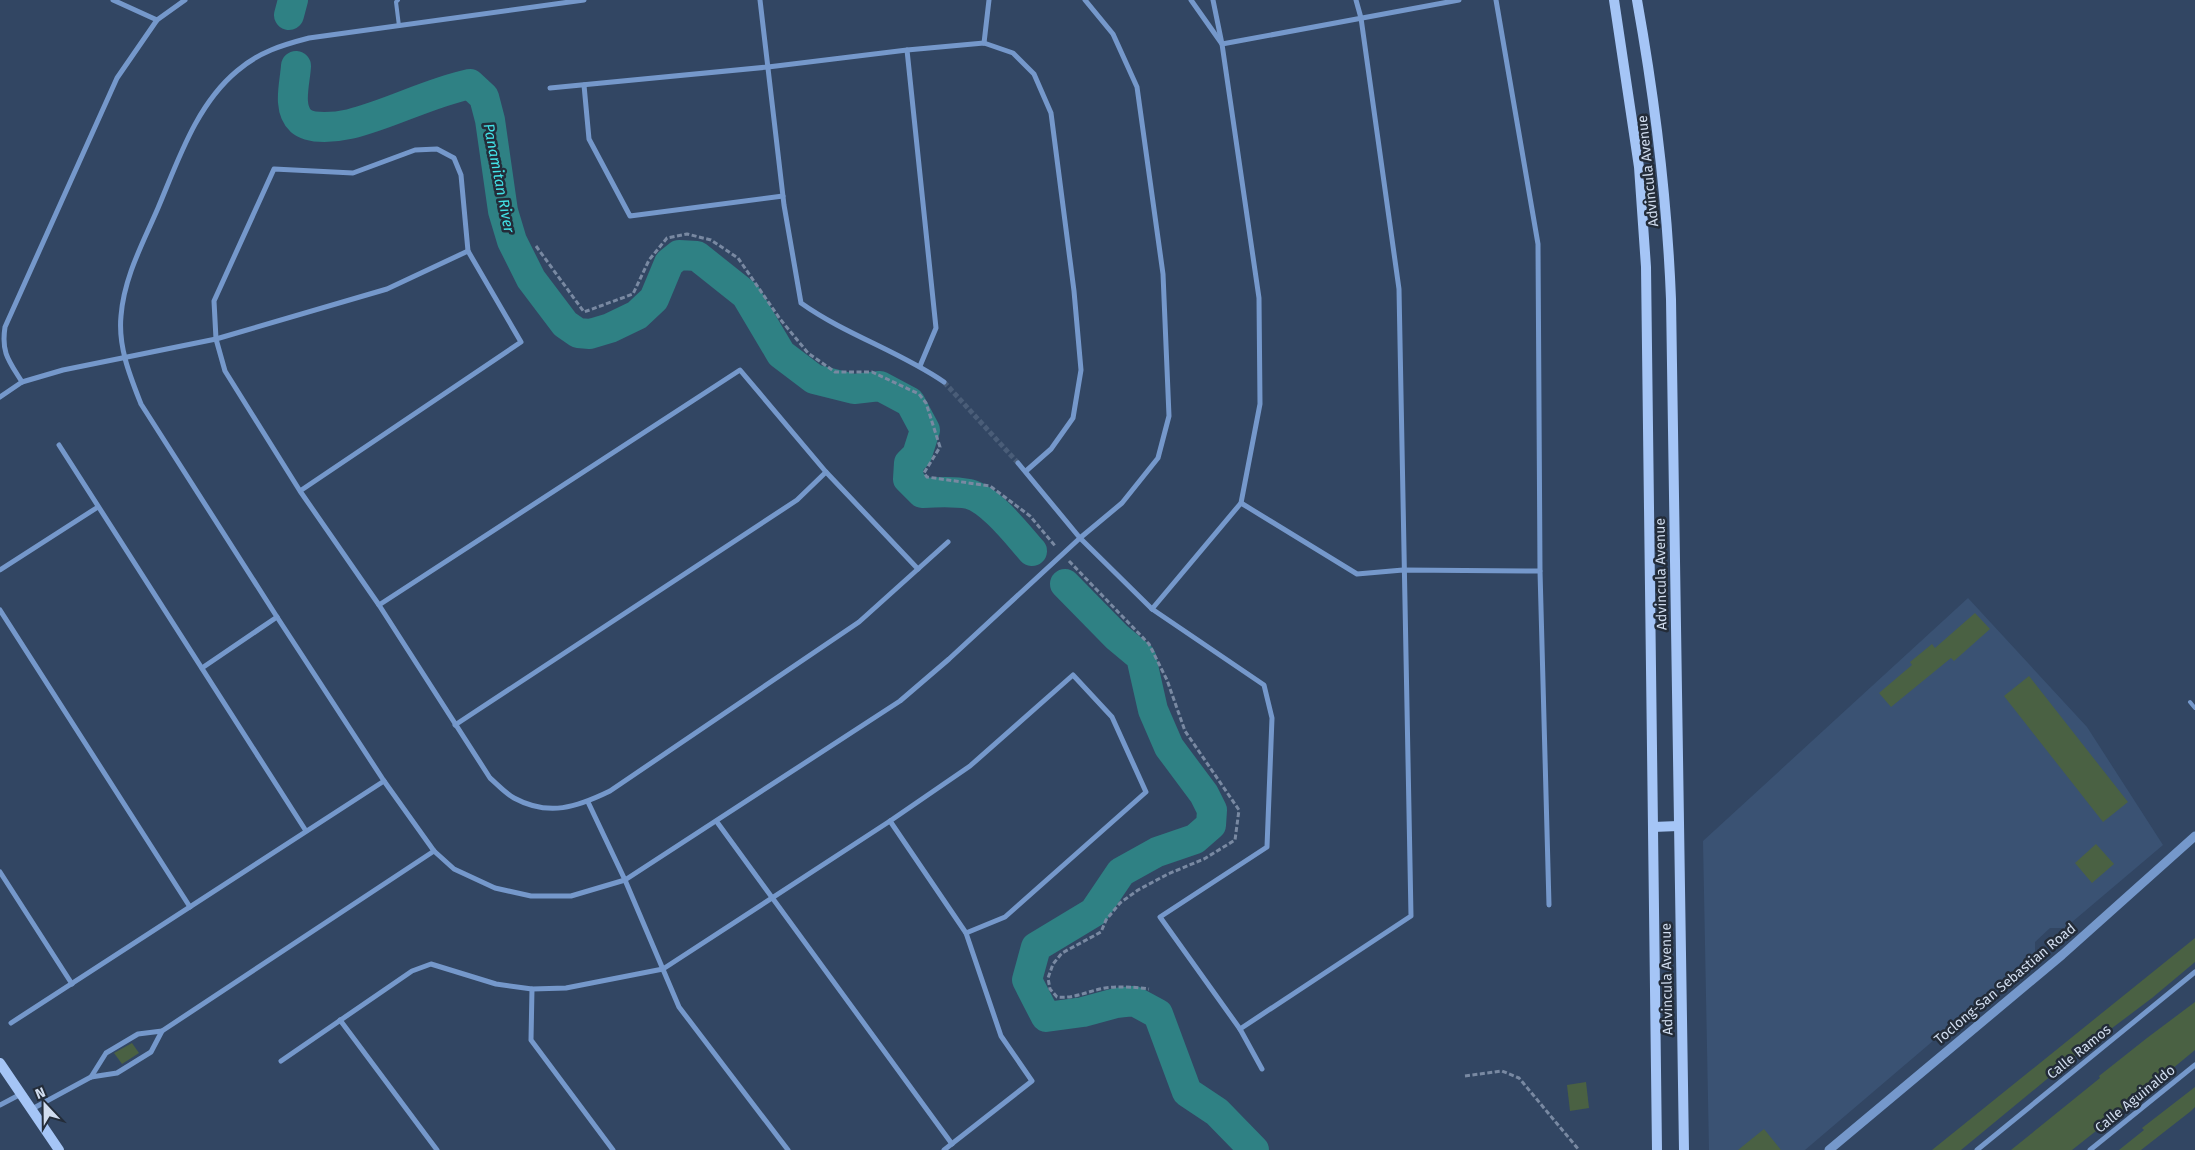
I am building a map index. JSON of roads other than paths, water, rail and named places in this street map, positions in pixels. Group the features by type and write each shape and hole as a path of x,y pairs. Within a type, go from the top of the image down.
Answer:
{"main road":[{"name":"Advincula Avenue","path":"1614,0 1638,159 1646,267 1657,1150"},
{"name":"Advincula Avenue","path":"1637,0 1660,141 1670,253 1684,1150"},
{"path":"1653,827 1678,826"},
{"path":"0,1063 59,1150"}],"street":[{"path":"113,0 157,20"},
{"path":"22,382 5,351 3,344 5,327 117,78 157,20 186,0"},
{"path":"584,0 309,38 274,47 237,71 212,97 190,134 127,279 120,317 124,359 141,404 384,781 434,851 454,869 495,888 531,896 570,896 625,880 717,822 900,701 949,659 1080,538 1122,503 1158,458 1169,416 1163,274 1137,87 1114,34 1085,0"},
{"path":"760,0 783,196 801,303 825,320 920,366 944,382"},
{"path":"984,43 989,0"},
{"path":"1191,0 1222,44"},
{"path":"1152,609 1241,503 1260,404 1259,298 1222,44 1213,0"},
{"path":"1240,1029 1411,916 1403,570 1400,289 1361,18 1356,0"},
{"path":"1222,44 1459,0"},
{"path":"1496,0 1538,244 1540,571 1549,905"},
{"path":"550,88 768,68 907,50 984,43 1013,53 1034,74 1051,113 1074,291 1081,370 1073,418 1051,449 1026,472"},
{"path":"907,50 936,328 920,366"},
{"path":"584,86 589,140 630,216 783,196"},
{"path":"300,491 521,342 468,251 461,175 454,158 437,149 415,150 353,173 274,169 214,301 216,339 225,371 300,491 379,605 490,778 512,797 531,805 563,809 588,802 610,791 859,622 948,542"},
{"path":"0,397 22,382 63,370 216,339 387,289 468,251"},
{"path":"379,605 740,370 826,472 918,569"},
{"path":"58,445 306,832"},
{"path":"1018,463 1080,538 1152,609 1264,685 1272,718 1267,847 1160,917 1240,1029 1262,1070"},
{"path":"455,725 797,500 826,472"},
{"path":"1241,503 1357,574 1403,570 1540,571"},
{"path":"0,570 98,507"},
{"path":"0,610 190,907"},
{"path":"202,668 277,617"},
{"path":"282,1061 412,971 430,964 496,984 532,989 566,988 663,968 772,899 970,766 1073,675 1112,717 1146,792 1005,917 966,933"},
{"path":"11,1023 384,781"},
{"path":"588,802 625,880 679,1007 788,1150"},
{"path":"890,821 966,933 1001,1036 1032,1081 944,1150"},
{"path":"717,822 952,1144"},
{"name":"Toclong-San Sebastian Road","path":"1829,1150 2062,955 2195,836"},
{"path":"91,1077 106,1053 138,1034 162,1031 434,851"},
{"path":"0,872 72,984"},
{"name":"Calle Ramos","path":"1977,1150 2195,972"},
{"path":"532,989 532,1040 614,1150"},
{"path":"340,1020 437,1150"},
{"path":"31,1110 91,1077 117,1073 151,1052 162,1031"},
{"name":"Calle Aguinaldo","path":"2090,1150 2195,1065"},
{"path":"0,1105 20,1094"}],"lane":[{"path":"398,0 396,2 399,26"},
{"path":"550,0 555,4"},
{"path":"2190,702 2195,708"}],"waterway":[{"name":"Panamitan River","path":"289,15 293,0"},
{"name":"Panamitan River","path":"296,66 293,95 294,109 301,121 317,127 338,126 365,120 439,93 470,84 484,97 490,120 503,211 512,241 531,279 565,324 578,333 590,334 610,328 637,315 654,299 669,263 679,255 697,256 746,295 781,354 814,379 854,389 880,386 910,402 925,430 917,455 909,463 908,479 922,493 957,492 977,497 995,510 1032,551"},
{"name":"Panamitan River","path":"1065,584 1117,637 1141,657 1153,710 1169,747 1204,794 1212,810 1211,825 1195,839 1157,852 1121,872 1094,912 1036,947 1027,980 1046,1017 1083,1012 1116,1003 1134,1001 1158,1014 1187,1092 1217,1112 1254,1150"}],"tunnel":[{"path":"944,382 1018,463"}]}
